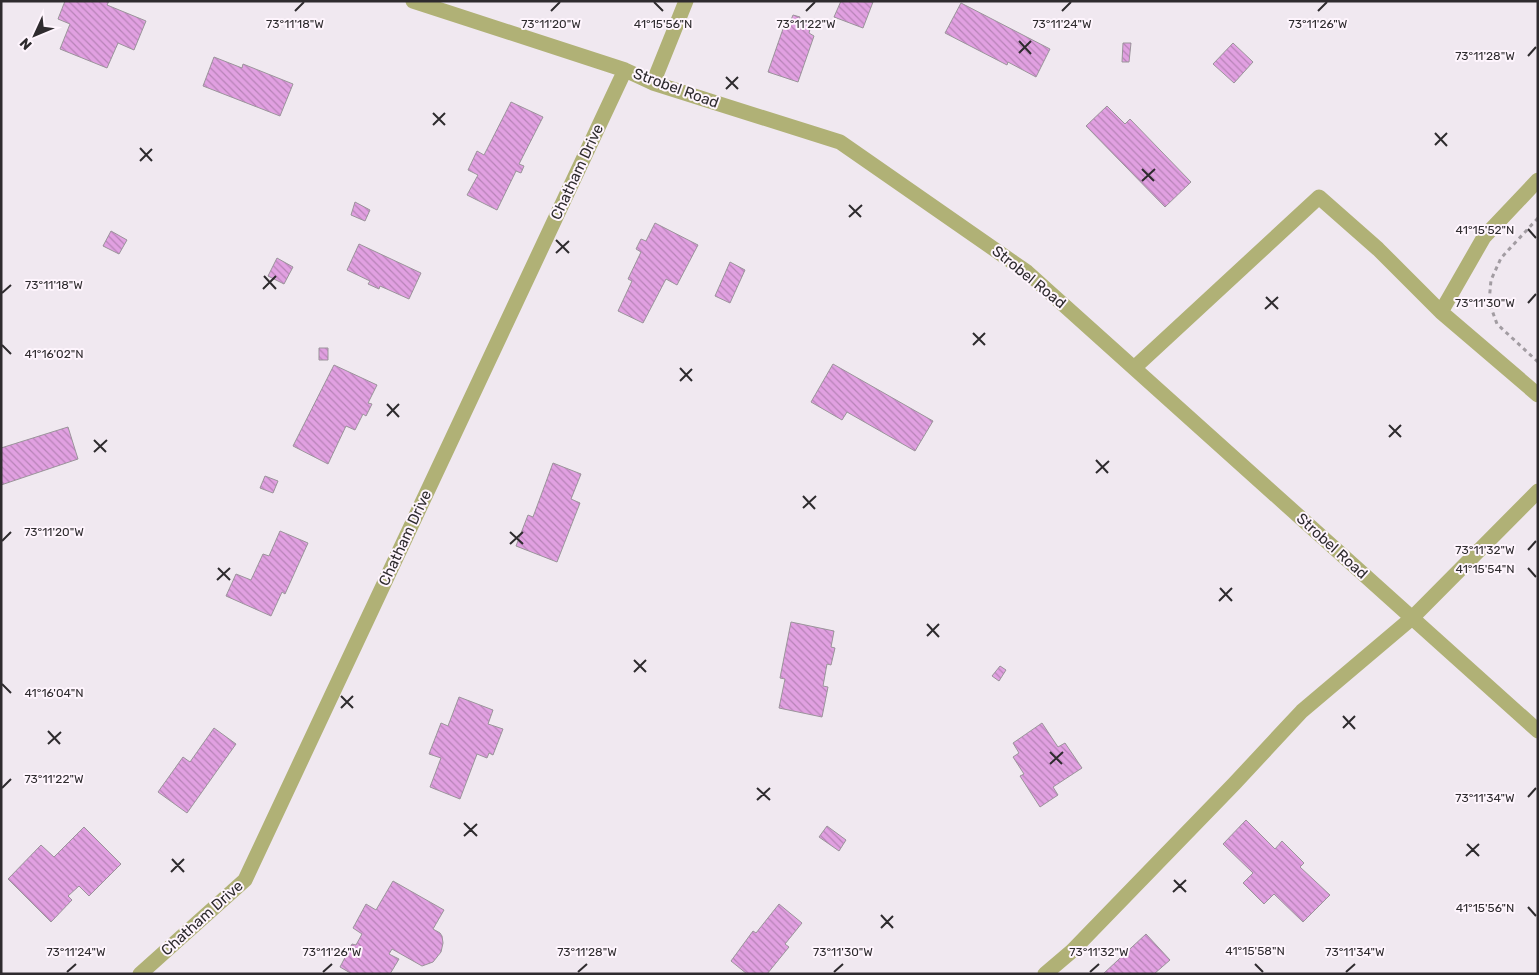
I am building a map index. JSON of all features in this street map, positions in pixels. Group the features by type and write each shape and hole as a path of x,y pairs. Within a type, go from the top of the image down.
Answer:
{"street":[{"name":"Strobel Road","path":"413,1 625,70 653,82 840,142 1027,272 1538,731"},
{"path":"653,82 686,1"},
{"name":"Chatham Drive","path":"140,974 245,880 625,70"},
{"path":"1441,312 1484,237 1538,180"},
{"path":"1134,368 1320,197 1378,249 1441,312 1538,395"},
{"path":"1045,974 1072,951 1302,711 1412,618 1538,491"}],"path":[{"path":"1538,218 1501,258 1491,280 1490,302 1497,324 1538,362"}],"building":[{"path":"65,1 109,1 107,5 146,21 134,50 118,43 107,68 60,49 70,24 58,19"},
{"path":"841,1 873,2 863,28 834,17"},
{"path":"961,3 1050,49 1036,77 1008,62 1007,65 945,33"},
{"path":"793,15 800,17 799,20 811,25 809,33 814,36 798,82 768,72 784,26 788,27"},
{"path":"1123,43 1131,43 1129,62 1122,62"},
{"path":"1233,43 1253,62 1234,83 1213,64"},
{"path":"214,57 242,68 243,64 293,84 280,116 203,86"},
{"path":"511,102 543,117 519,164 524,166 521,173 516,171 497,210 467,195 478,175 468,170 477,151 484,155"},
{"path":"1107,106 1125,124 1130,119 1191,182 1165,207 1086,126"},
{"path":"355,202 370,210 365,221 351,215"},
{"path":"655,223 698,245 677,285 666,279 643,323 618,311 632,281 628,279 641,252 636,249 641,239 646,241"},
{"path":"111,231 127,240 119,254 103,246"},
{"path":"359,244 421,273 409,299 380,286 379,289 368,284 370,281 347,270"},
{"path":"277,258 293,267 284,284 268,276"},
{"path":"730,262 745,270 730,303 715,296"},
{"path":"319,348 328,348 328,360 319,360"},
{"path":"833,364 933,421 915,451 847,412 842,420 811,402"},
{"path":"334,365 377,385 368,403 372,404 366,416 363,414 355,430 346,426 328,464 293,446"},
{"path":"68,427 78,459 1,485 1,448"},
{"path":"553,463 581,474 571,499 580,503 557,562 516,546 528,515 533,517"},
{"path":"265,476 278,481 273,493 260,488"},
{"path":"280,531 308,543 285,594 282,592 271,616 226,596 236,574 251,580 263,554 269,556"},
{"path":"791,622 834,631 831,647 835,648 831,665 827,664 823,686 828,687 822,717 779,708 785,679 780,678"},
{"path":"1000,666 1006,670 999,681 992,676"},
{"path":"459,697 493,710 488,724 503,729 493,755 489,753 487,758 477,754 460,799 430,787 441,758 429,754 441,723 448,726"},
{"path":"1042,723 1058,747 1065,743 1082,768 1053,787 1058,795 1040,807 1020,776 1024,774 1013,757 1019,753 1013,743"},
{"path":"214,728 236,744 187,813 158,792 183,757 190,762"},
{"path":"1246,820 1275,849 1282,841 1304,863 1300,867 1330,895 1303,922 1274,894 1264,904 1243,883 1253,873 1223,844"},
{"path":"827,826 846,840 839,851 819,837"},
{"path":"84,827 121,864 89,896 79,886 68,896 72,900 51,922 8,879 41,845 54,857"},
{"path":"393,881 444,910 433,929 442,936 441,952 433,962 422,966 392,949 389,954 399,959 390,974 352,974 340,967 352,944 356,945 362,934 353,928 366,904 376,910"},
{"path":"779,904 802,923 785,944 789,947 767,974 747,974 731,961 753,931 756,933"},
{"path":"1146,934 1170,960 1154,974 1103,974"}]}
